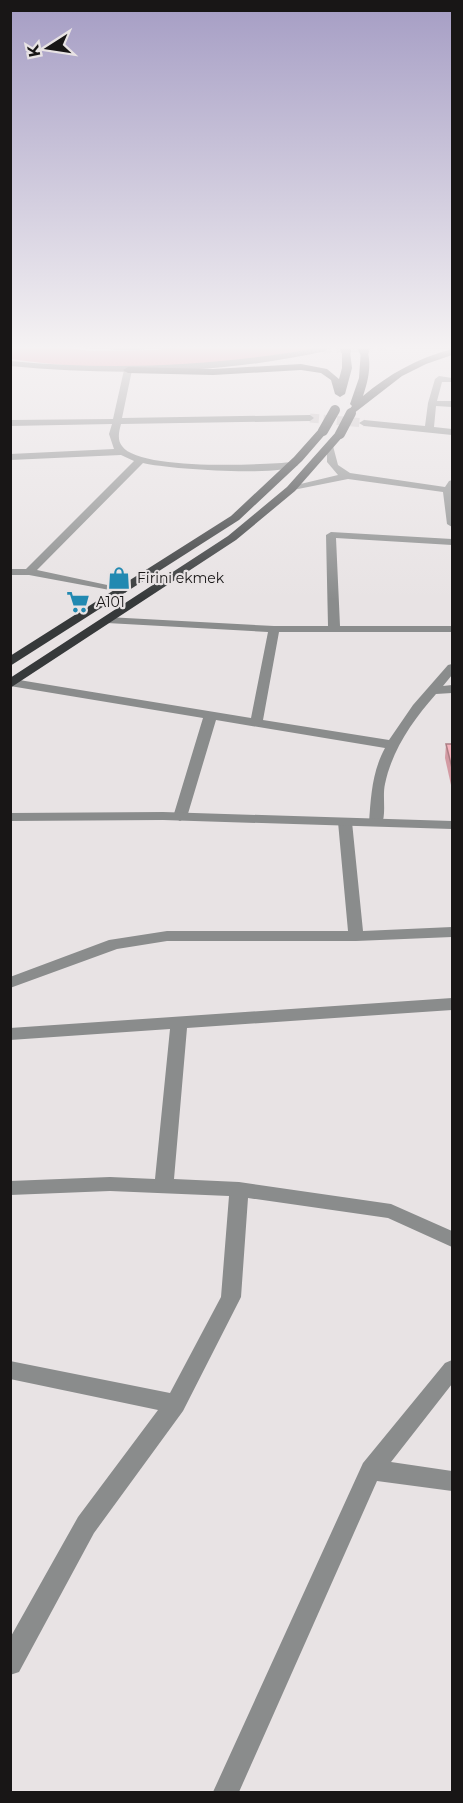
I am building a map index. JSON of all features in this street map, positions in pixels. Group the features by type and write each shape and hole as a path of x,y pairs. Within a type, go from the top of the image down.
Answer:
{"highway":[{"path":"11,662 235,518 293,465 323,430"},
{"path":"12,684 232,538 291,489 330,448 342,430"}],"street":[{"path":"115,430 115,444 121,452"},
{"path":"330,448 331,464 337,471 348,476"},
{"path":"10,456 121,452 141,459 182,465 251,469 293,465"},
{"path":"29,572 141,459"},
{"path":"251,469 266,479 262,493"},
{"path":"291,489 317,480 348,476 450,486 453,524"},
{"path":"334,630 331,535 453,542"},
{"path":"10,572 29,572 122,591"},
{"path":"107,620 274,629 453,629"},
{"path":"256,724 274,629"},
{"path":"376,823 378,786 393,745 432,690 453,668"},
{"path":"12,684 393,745"},
{"path":"432,690 453,689"},
{"path":"180,816 210,717"},
{"path":"10,817 180,816 453,825"},
{"path":"345,822 356,936"},
{"path":"10,983 114,944 167,936 356,936 453,932"},
{"path":"10,1034 453,1004"},
{"path":"164,1186 180,1021"},
{"path":"10,1188 110,1184 239,1189 391,1211 453,1239"},
{"path":"10,1663 86,1525 175,1404 231,1297 239,1189"},
{"path":"226,1792 371,1470 453,1369"},
{"path":"10,1370 175,1404"},
{"path":"371,1470 453,1481"}],"building":[{"path":"446,744 453,744 453,772"}],"place":[{"name":"Firini ekmek","path":"119,578"},
{"name":"A101","path":"78,602"}]}
